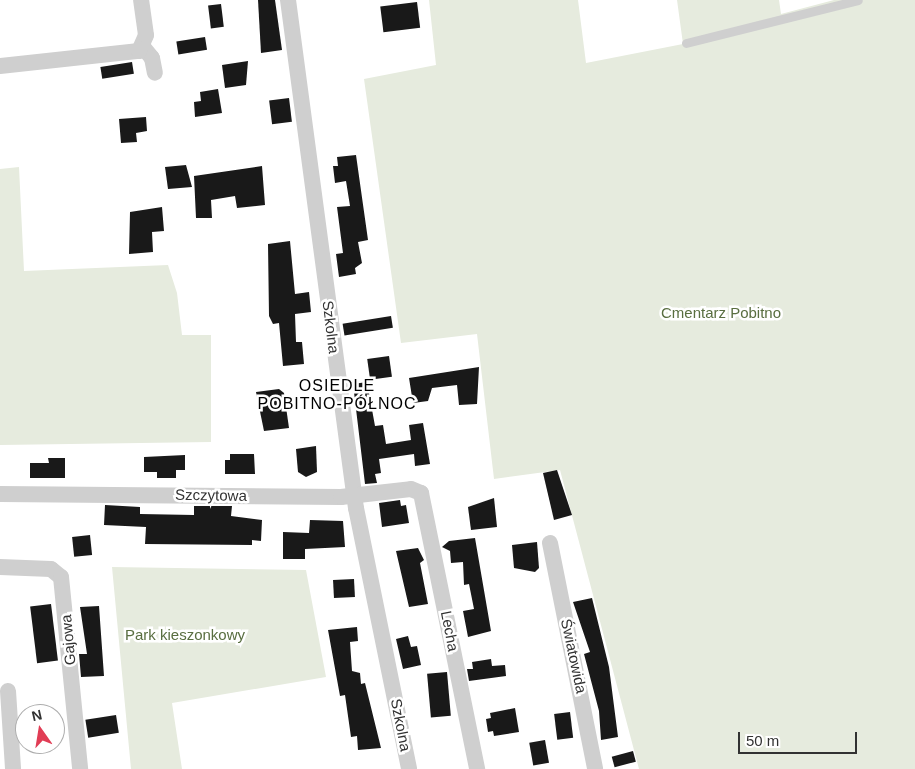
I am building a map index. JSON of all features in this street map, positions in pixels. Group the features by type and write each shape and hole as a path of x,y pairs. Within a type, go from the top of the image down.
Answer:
{"street":[{"path":"141,0 143,48 152,58 155,74"},
{"name":"Szkolna","path":"288,0 356,496 409,769"},
{"path":"0,66 98,59 143,48"},
{"name":"Szczytowa","path":"0,494 356,496 411,489 421,493"},
{"name":"Lecha","path":"421,493 477,769"},
{"name":"Światowida","path":"550,544 595,769"},
{"name":"Gajowa","path":"0,567 56,570 61,576 80,769"},
{"path":"8,691 13,769"}],"lane":[{"path":"686,43 858,0"}],"green space":[{"name":"Cmentarz Pobitno","path":"429,0 578,0 586,63 683,44 677,0 779,0 781,14 834,0 915,0 915,769 639,769 560,470 494,479 477,334 401,343 364,79 436,65"},
{"path":"19,167 24,271 168,265 177,293 182,335 211,335 211,442 0,445 0,169"},
{"name":"Park kieszonkowy","path":"112,567 306,570 326,677 172,703 182,769 131,769"}],"building":[{"path":"258,0 275,0 282,50 261,53"},
{"path":"417,2 420,28 383,32 380,7"},
{"path":"221,4 224,27 211,28 208,6"},
{"path":"205,37 207,50 178,54 176,42"},
{"path":"248,61 246,85 225,88 222,65"},
{"path":"132,62 134,74 102,79 100,67"},
{"path":"218,89 222,113 195,117 194,102 201,101 200,92"},
{"path":"289,98 292,122 272,124 269,100"},
{"path":"146,117 147,131 136,133 137,142 121,143 119,119"},
{"path":"356,155 368,240 358,242 362,263 355,268 356,274 339,277 336,254 343,253 337,207 350,206 346,181 335,183 333,166 338,166 337,157"},
{"path":"186,165 192,187 168,189 165,167"},
{"path":"262,166 265,205 237,208 235,196 211,200 212,218 196,218 194,176"},
{"path":"162,207 164,231 152,232 153,252 129,254 130,212"},
{"path":"290,241 295,294 309,292 311,312 295,314 296,342 302,342 304,364 283,366 279,323 273,324 269,316 268,244"},
{"path":"391,316 393,328 344,336 343,324"},
{"path":"389,356 392,377 370,380 367,359"},
{"path":"479,367 477,404 459,405 457,385 432,388 428,401 413,403 409,378"},
{"path":"367,382 375,426 383,425 386,444 411,440 409,425 423,423 430,464 415,466 414,454 379,459 381,473 375,474 377,483 365,484 353,384"},
{"path":"279,389 284,393 289,428 264,431 256,392"},
{"path":"316,446 317,472 306,477 298,472 296,449"},
{"path":"230,454 254,454 255,474 225,474 225,460 230,460"},
{"path":"185,455 185,470 176,470 176,478 157,478 157,472 144,472 144,457"},
{"path":"48,458 65,458 65,478 30,478 30,463 49,463"},
{"path":"557,470 572,515 554,520 543,473"},
{"path":"494,498 497,527 471,530 468,507"},
{"path":"400,500 401,506 406,505 409,523 382,527 379,503"},
{"path":"105,505 140,507 140,514 194,515 194,506 232,506 231,516 262,520 261,541 252,540 252,545 145,544 146,527 104,525"},
{"path":"310,520 343,521 345,547 305,549 305,559 283,559 283,532 309,533"},
{"path":"90,535 92,555 74,557 72,537"},
{"path":"475,538 491,631 468,637 463,611 474,609 469,584 464,585 463,562 451,563 450,551 442,547 449,541"},
{"path":"537,542 539,568 535,572 514,568 512,545"},
{"path":"418,548 424,560 420,563 428,604 409,607 396,551"},
{"path":"354,579 355,597 334,598 333,580"},
{"path":"592,598 609,667 618,737 601,740 599,711 584,654 590,652 573,602"},
{"path":"51,604 58,661 37,663 30,607"},
{"path":"99,606 104,676 81,677 79,654 87,654 80,607"},
{"path":"357,627 358,641 350,642 352,671 360,673 361,684 365,683 381,748 358,750 357,736 351,737 345,695 340,696 328,630"},
{"path":"408,636 411,647 417,646 421,665 403,669 396,639"},
{"path":"491,659 492,666 505,665 506,676 469,681 467,669 473,669 472,662"},
{"path":"447,672 451,716 431,718 427,674"},
{"path":"515,708 519,732 494,736 493,731 488,732 486,719 491,718 490,713"},
{"path":"570,712 573,738 557,740 554,714"},
{"path":"116,715 119,733 88,738 85,720"},
{"path":"545,740 549,763 533,765 529,743"},
{"path":"633,751 636,762 615,767 612,757"}],"district":[{"name":"OSIEDLE POBITNO-PÓŁNOC","path":"337,395"}]}
